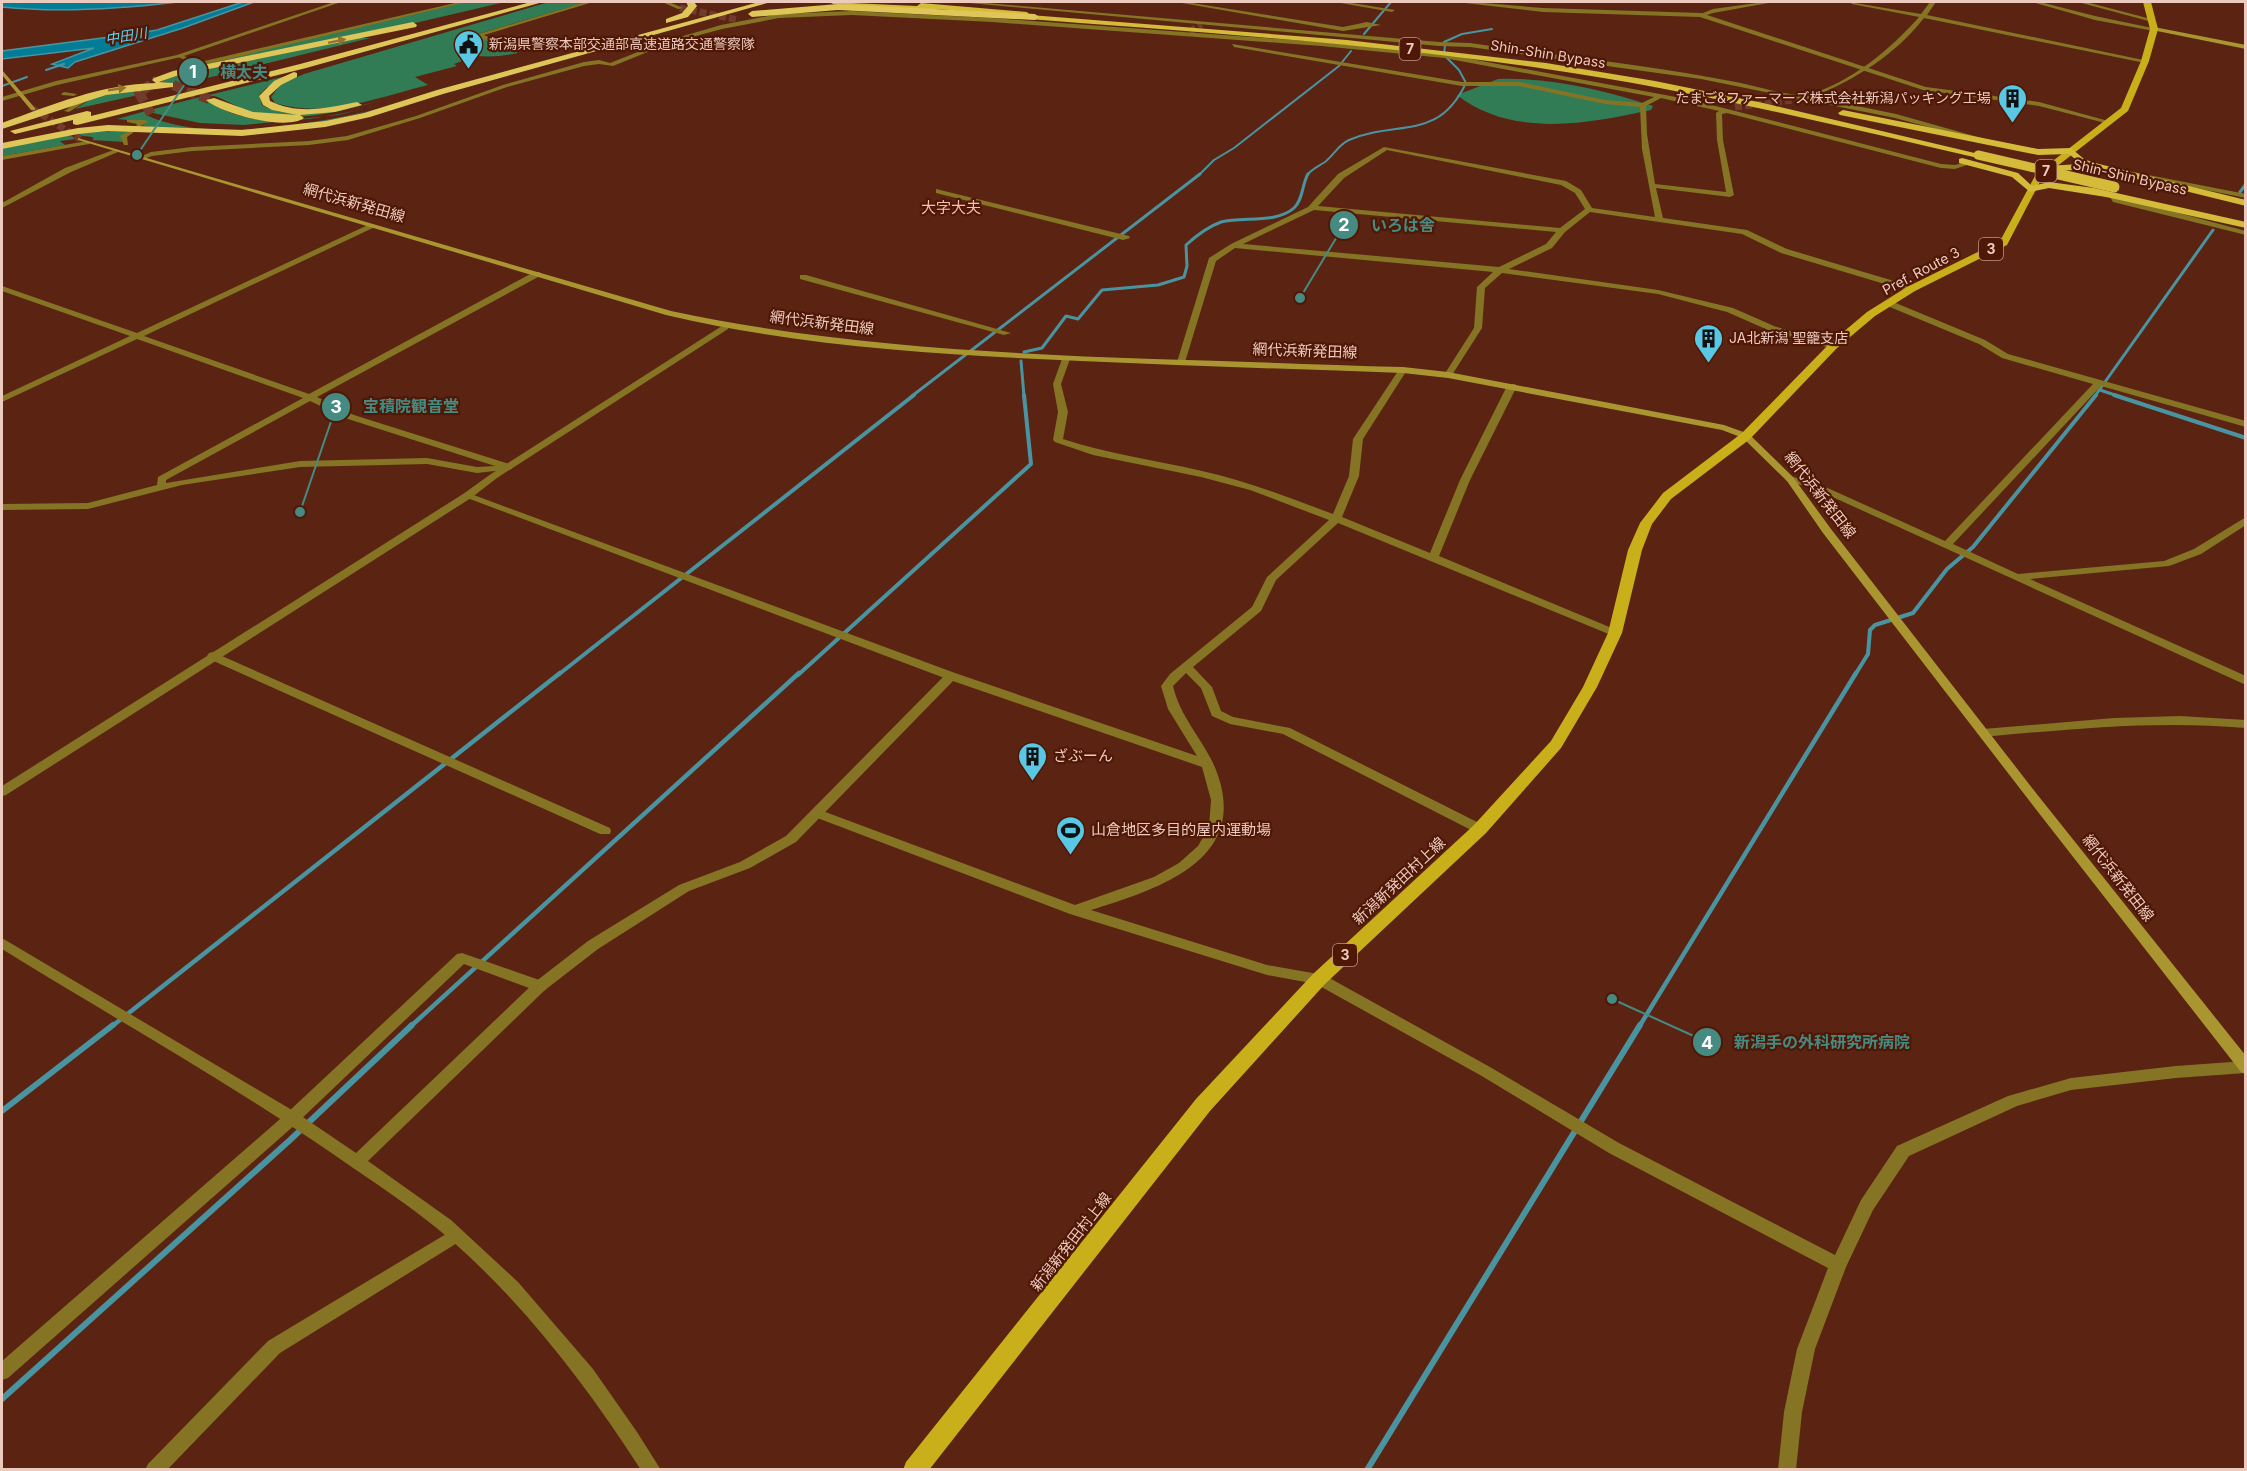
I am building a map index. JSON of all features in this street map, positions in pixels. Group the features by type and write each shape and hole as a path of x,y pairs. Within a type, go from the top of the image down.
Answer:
{"highway":[{"path":"157,80 218,63 330,43 513,2"},
{"path":"2,135 274,68 522,2"},
{"path":"439,90 326,110 290,111 266,103 264,96 277,83 303,72 540,2"},
{"path":"2,140 303,66 540,2"},
{"path":"607,45 685,15 693,6 690,2"},
{"path":"607,45 758,2"},
{"path":"174,120 216,126 286,124 361,112 766,2"},
{"name":"Shin-Shin Bypass","path":"833,2 1411,49 1549,67 1697,92 1981,148"},
{"name":"Shin-Shin Bypass","path":"872,2 962,5 1413,46 1544,62 1713,88 1981,148 2112,190 2246,218"},
{"path":"898,2 962,5"},
{"path":"607,45 731,17 802,8 886,9 1035,17"},
{"path":"1549,67 1772,111 2015,175 2030,189 2049,185 2112,190"},
{"path":"2,126 108,90 133,86 173,85"},
{"path":"211,100 231,111 260,117 288,119 356,110 439,90"},
{"path":"2,146 78,131 108,128 207,133 285,130 366,115 439,90"},
{"path":"1981,148 2009,147 2045,153 2071,151 2081,161 2103,168 2246,203"},
{"path":"2009,147 2023,152 2071,183 2112,190 2246,225"},
{"path":"1986,167 2010,170 2103,168"},
{"path":"2048,168 2082,189"},
{"name":"Shin-Shin Bypass","path":"2112,190 2246,212"}],"main road":[{"path":"2147,2 2153,24 2246,47"},
{"name":"Pref. Route 3","path":"1746,436 1833,346 1871,314 1911,289 2004,243 2012,231 2030,189 2048,168 2125,109 2145,61 2153,24"},
{"path":"2,72 33,109"},
{"name":"網代浜新発田線","path":"84,141 669,314 725,327 884,347 1066,359 1403,370 1512,386 1724,428 1746,436 1790,479 1983,733 2245,1068"},
{"name":"新潟新発田村上線","path":"914,1470 1203,1105 1319,979 1480,829 1556,744 1590,687 1615,633 1635,550 1646,523 1667,496 1746,436"}],"street":[{"path":"2,99 16,90 179,56 338,2"},
{"path":"179,56 199,63 464,2"},
{"path":"501,45 478,35 591,2"},
{"path":"665,2 680,8"},
{"path":"1179,2 1343,29 1367,24 1378,25"},
{"path":"1202,24 1233,2"},
{"path":"1338,2 1392,10"},
{"path":"1459,2 1543,10 1701,15 1925,89 2039,104 2109,122"},
{"path":"1701,15 1708,10 1771,2"},
{"path":"1852,2 2145,61"},
{"path":"1805,98 1865,70 1912,30 1933,2"},
{"path":"2035,2 2095,18 2153,24"},
{"path":"2081,2 2153,24"},
{"path":"962,5 1005,4 1202,24 1470,45 1654,69 1896,116 1981,148"},
{"path":"141,158 151,154 192,149 348,138 418,117 505,86 584,64 599,63 613,67 668,42 743,21 787,15 834,13 979,18 1362,47 1444,56 1660,96 1941,166 1955,167 1969,163"},
{"path":"1188,33 1219,42 1430,80 1482,85 1519,84 1579,98 1643,105 1660,96"},
{"path":"64,94 74,94"},
{"path":"67,111 87,99 85,98"},
{"path":"1643,105 1642,126 1648,173 1654,186 1659,219"},
{"path":"1654,186 1730,195 1720,140 1719,113 1727,112 1735,107"},
{"path":"129,121 145,122 139,125"},
{"path":"126,144 123,136 131,132"},
{"path":"2,158 84,141"},
{"path":"1181,362 1212,260 1234,246 1312,208 1341,176 1386,148 1563,183 1578,192 1588,210"},
{"path":"2,206 68,170 116,151"},
{"path":"2132,175 2246,196"},
{"path":"2112,190 2116,200 2246,233"},
{"path":"939,191 1126,238"},
{"path":"1312,208 1562,230"},
{"path":"1448,375 1478,328 1480,286 1500,270 1549,246 1562,230 1588,210 1744,232 1784,251 1911,289"},
{"path":"2,399 373,226"},
{"path":"1234,246 1500,270 1658,292 1730,310 1771,328 1833,346"},
{"path":"162,487 161,479 537,274"},
{"path":"803,278 1007,333"},
{"path":"2,288 134,337 311,398 351,417 509,467"},
{"path":"1888,303 1982,342 2005,356 2246,424"},
{"path":"2,792 467,496 725,327"},
{"path":"1066,359 1057,384 1064,412 1058,440 1093,452 1202,474 1253,488 1336,519 1615,633"},
{"path":"1075,910 1158,882 1177,873 1207,846 1217,825 1219,803 1208,764 1176,717 1167,686 1174,677 1257,609 1271,579 1336,519 1353,476 1358,439 1403,370"},
{"path":"1947,546 2098,384"},
{"path":"1433,559 1465,480 1512,386"},
{"path":"2,507 88,506 162,487 300,464 406,460 427,461 477,471 509,467"},
{"path":"1790,479 1818,487 2246,681"},
{"path":"467,496 951,676 1208,764"},
{"path":"2017,577 2172,562 2202,550 2246,520"},
{"path":"213,656 605,831"},
{"path":"1187,667 1206,687 1216,713 1230,720 1286,731 1480,829"},
{"path":"357,1162 540,986 593,945 661,900 684,888 745,865 777,849 791,839 951,676"},
{"path":"1983,733 2155,720 2217,720 2246,724"},
{"path":"816,813 1075,910 1267,970 1319,979 1485,1071 1614,1148 1838,1265"},
{"path":"2,943 292,1119 357,1162 456,1235 542,1320 611,1406 652,1470"},
{"path":"2,1372 292,1119 462,958 540,986"},
{"path":"1787,1470 1793,1412 1806,1349 1838,1265 1867,1204 1903,1151 2013,1101 2071,1084 2176,1072 2245,1068"},
{"path":"154,1470 274,1347 456,1235"}],"green space":[{"path":"466,2 505,2 385,30 199,65"},
{"path":"549,2 587,2 474,35 518,53 475,56 454,64 457,66 415,77 428,85 332,108 294,107 275,103 271,97 281,84 304,74"},
{"path":"359,38 370,38 183,84 160,82 180,74"},
{"path":"290,75 266,88 259,95 262,105 276,111 308,114 391,98 324,114 273,117 256,114 214,96 205,96"},
{"path":"1498,79 1557,82 1653,106 1651,110 1601,120 1551,124 1502,117 1479,109 1457,95"},
{"path":"147,86 138,95 75,109 91,99 86,97"},
{"path":"200,97 234,114 253,119 290,120 244,125 200,123 153,113 150,110"},
{"path":"398,104 315,123 230,132 142,126 147,122 117,119 146,111 148,113 146,115 172,124 203,129 236,130 306,123"},
{"path":"131,130 124,142 92,140 94,138 72,133"},
{"path":"69,134 76,139 60,141 65,145 2,156 2,147"}],"water":[{"path":"2,2 178,2 68,10 2,7"},
{"name":"中田川","path":"243,2 254,2 183,28 75,62 68,68 52,64 94,48 2,59 2,51 157,30"}],"waterway":[{"path":"1364,34 1391,2"},
{"path":"1444,42 1462,34 1492,29"},
{"path":"1308,174 1349,140 1367,134 1416,126 1443,114 1455,102 1466,83 1459,70 1444,55 1445,45"},
{"path":"1200,174 1214,160 1234,148 1339,66 1351,51"},
{"path":"46,70 64,64"},
{"path":"2,86 27,77"},
{"path":"912,396 1200,174"},
{"path":"1024,352 1042,348 1066,316 1078,319 1102,290 1158,285 1184,277 1187,266 1186,245 1211,226 1230,220 1269,218 1287,213 1297,205 1308,174"},
{"path":"2240,192 2246,184"},
{"path":"2095,396 2213,230"},
{"path":"1021,361 1024,396"},
{"path":"2100,390 2118,396"},
{"path":"558,675 914,395"},
{"path":"798,675 1031,464 1024,395"},
{"path":"1855,675 1868,654 1870,630 1875,625 1913,613 1947,569 1973,547 2096,395"},
{"path":"2114,395 2246,438"},
{"path":"111,1027 560,673"},
{"path":"410,1027 799,673"},
{"path":"1639,1027 1856,673"},
{"path":"2,1111 113,1025"},
{"path":"2,1399 290,1140 412,1025"},
{"path":"1367,1470 1640,1025"}],"tunnel":[{"path":"680,8 739,20"},
{"path":"1190,32 1201,24"},
{"path":"151,114 139,93 157,80"},
{"path":"173,85 211,100"},
{"path":"1735,107 1802,99"},
{"path":"33,109 80,139"}],"place":[{"name":"新潟県警察本部交通部高速道路交通警察隊","path":"468,70"},
{"name":"たまご&ファーマーズ株式会社新潟パッキング工場","path":"2012,124"},
{"name":"横太夫","path":"137,155"},
{"name":"いろは舎","path":"1300,298"},
{"name":"JA北新潟 聖籠支店","path":"1708,364"},
{"name":"宝積院観音堂","path":"300,512"},
{"name":"ざぶーん","path":"1032,782"},
{"name":"山倉地区多目的屋内運動場","path":"1070,856"},
{"name":"新潟手の外科研究所病院","path":"1612,999"}],"district":[{"name":"大字大夫","path":"951,208"}]}
